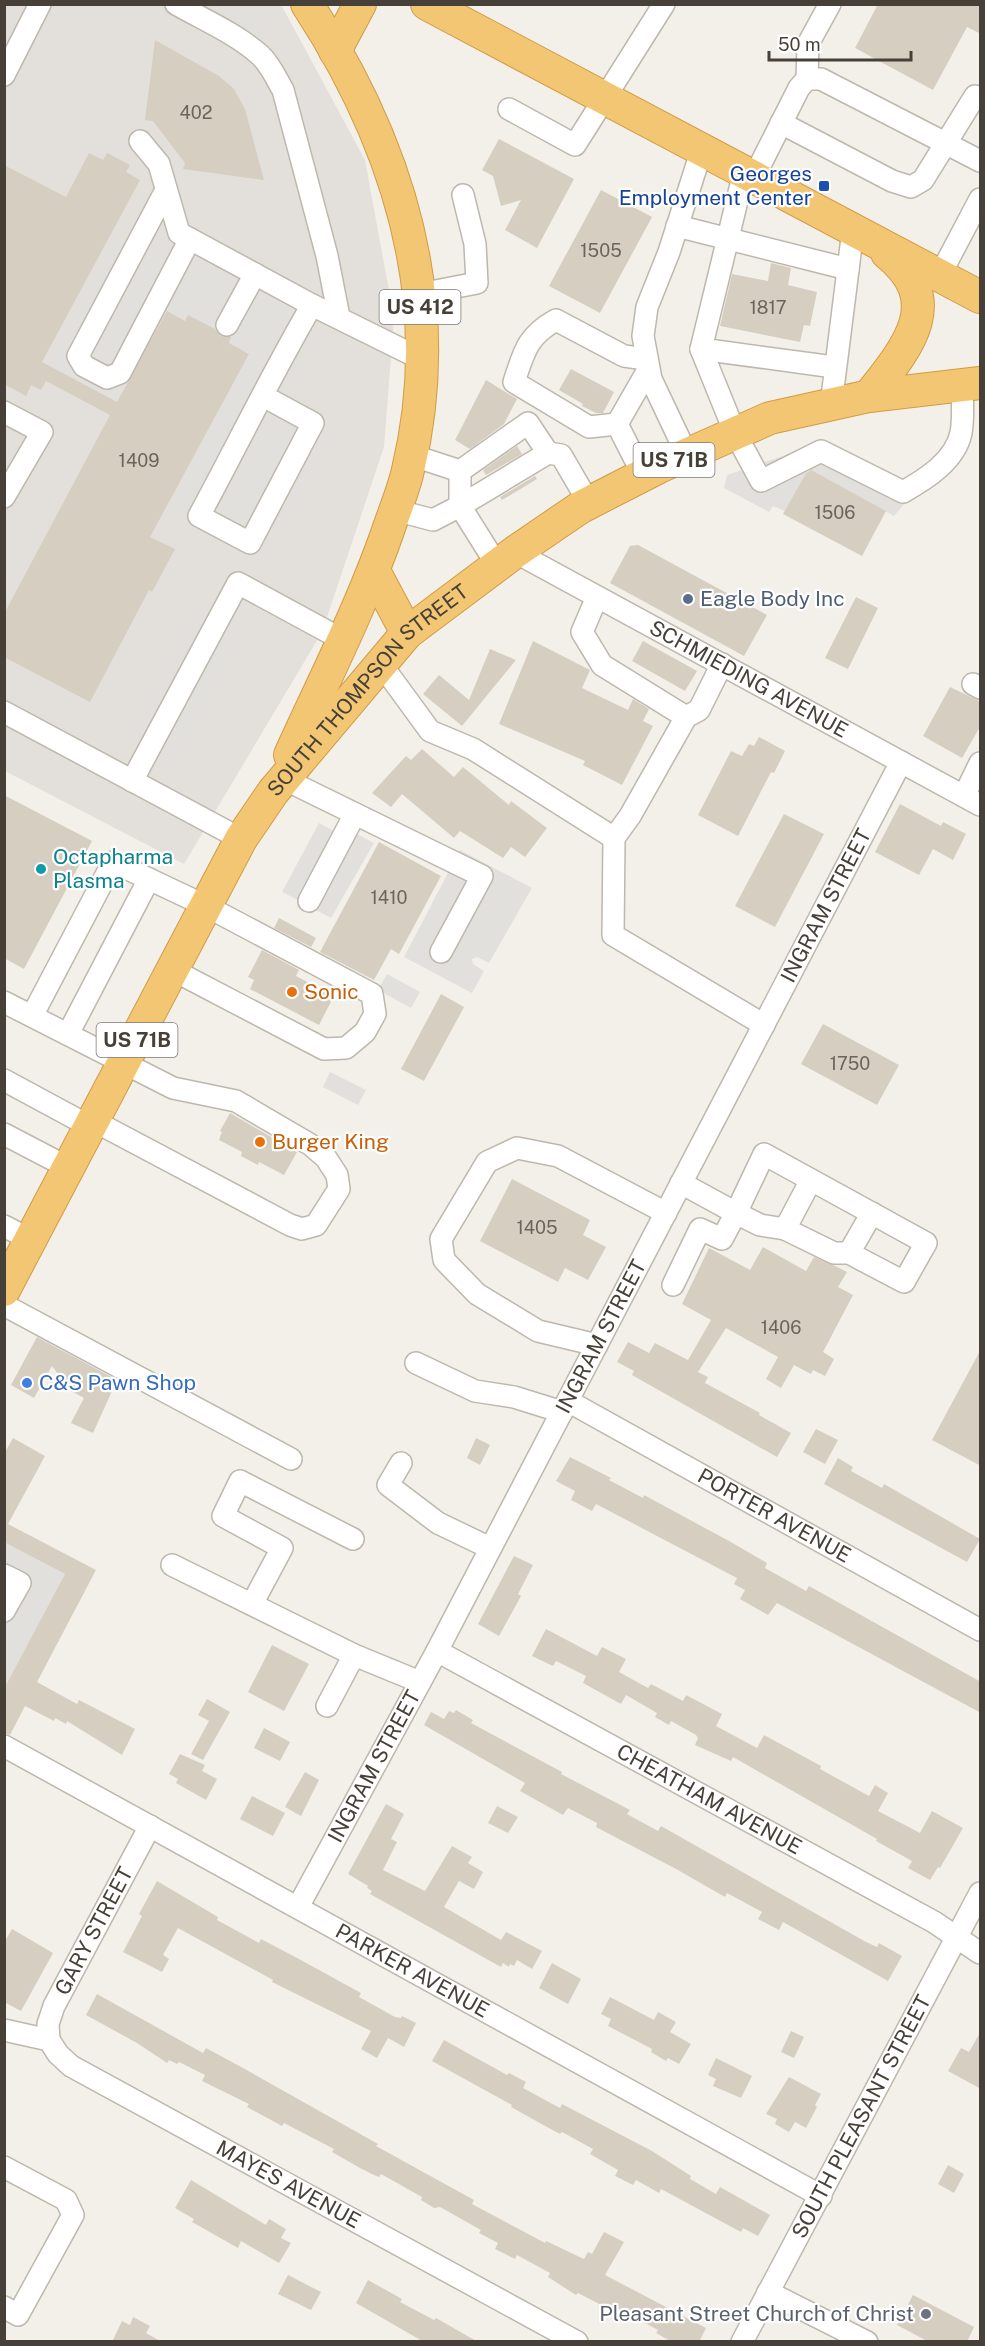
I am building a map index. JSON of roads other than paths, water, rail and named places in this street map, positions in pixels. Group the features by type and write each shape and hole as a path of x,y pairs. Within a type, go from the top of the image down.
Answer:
{"highway":[{"name":"US 412","path":"278,785 374,572 411,455 418,417 421,359 420,294 410,237 392,172 365,106 325,22 360,4"},
{"path":"428,4 981,297"},
{"path":"859,233 901,264 915,287 918,311 916,327 909,343 869,396"},
{"name":"SOUTH THOMPSON STREET","path":"6,1288 18,1233 69,1168 241,839 278,785 407,633 506,558 589,502 687,454 770,418 869,396 971,384"},
{"path":"374,572 407,633"}],"street":[{"path":"6,69 40,4"},
{"path":"176,4 232,35 261,56 283,90 327,256 339,317"},
{"path":"509,109 575,145 664,4"},
{"path":"830,4 808,44 807,79 799,88 781,123 749,174 726,240 700,349 735,433 761,480 820,451 903,492 933,474 951,454 961,435 971,384"},
{"path":"807,79 821,79 981,161"},
{"path":"781,123 904,186 917,184 923,180 975,96"},
{"path":"140,141 159,164 179,233 312,305 421,359"},
{"path":"687,454 651,379 643,336 647,307 702,149"},
{"path":"166,190 78,356 84,366 107,378 120,373 189,239"},
{"path":"420,294 477,283 475,244 463,195"},
{"path":"940,275 981,199"},
{"path":"677,226 848,269"},
{"path":"831,405 848,269 859,233"},
{"path":"227,325 255,274"},
{"path":"263,396 313,423 250,543 199,516 263,396 312,305"},
{"path":"617,424 589,427 514,382 525,350 535,333 556,320 624,356 647,364"},
{"path":"700,349 834,367"},
{"path":"617,424 647,364"},
{"path":"4,412 42,432 4,497"},
{"path":"460,471 528,423 549,453"},
{"path":"617,424 643,475"},
{"path":"395,510 434,520 549,453 561,455 589,502"},
{"path":"411,455 460,471"},
{"path":"460,471 460,506 506,558"},
{"name":"SCHMIEDING AVENUE","path":"506,558 597,597 972,801"},
{"path":"132,781 238,584 343,640"},
{"path":"597,597 582,632 602,665 686,717"},
{"path":"381,664 430,731 472,749 614,837"},
{"path":"722,664 699,710 686,717 630,816 614,837 613,935 764,1025"},
{"path":"4,712 241,839"},
{"name":"INGRAM STREET","path":"298,1907 437,1651 901,762"},
{"path":"972,801 981,763"},
{"path":"278,785 355,814 482,876 441,952"},
{"path":"309,901 355,814"},
{"path":"32,1016 113,862 206,906 372,994 375,1014 365,1032 346,1048 324,1049 173,970"},
{"path":"68,1034 149,879"},
{"path":"4,1002 173,1088 236,1101 311,1145 326,1158 337,1175 339,1189 316,1225 302,1228 290,1225 4,1080"},
{"path":"4,1134 69,1168"},
{"path":"597,1345 538,1330 477,1294 444,1260 441,1239 487,1162 517,1148 558,1156 666,1213"},
{"path":"673,1285 700,1229 723,1239 736,1213 764,1155 926,1243 904,1282 849,1253 834,1253 785,1229 760,1225 736,1213 681,1183"},
{"path":"785,1229 812,1180"},
{"path":"849,1253 872,1213"},
{"path":"6,1288 291,1459"},
{"name":"PORTER AVENUE","path":"416,1363 475,1391 565,1407 981,1630"},
{"path":"401,1463 388,1485 438,1523 490,1548"},
{"path":"252,1604 282,1548 223,1516 240,1481 353,1539"},
{"path":"172,1565 354,1655 420,1682"},
{"path":"4,1575 20,1583 4,1611"},
{"name":"CHEATHAM AVENUE","path":"437,1651 934,1922 981,1953"},
{"path":"327,1706 354,1655"},
{"name":"PARKER AVENUE","path":"4,1746 821,2196"},
{"name":"GARY STREET","path":"49,2040 48,2024 54,2006 150,1826"},
{"name":"SOUTH PLEASANT STREET","path":"742,2342 981,1893"},
{"path":"4,2030 49,2040"},
{"name":"MAYES AVENUE","path":"49,2040 58,2054 71,2066 577,2342"},
{"path":"4,2167 66,2200 73,2214 18,2315 4,2307"},
{"path":"768,2292 867,2342"}],"place":[{"name":"Georges Employment Center","path":"824,186"},
{"name":"Eagle Body Inc","path":"688,599"},
{"name":"Octapharma Plasma","path":"41,869"},
{"name":"Sonic","path":"292,992"},
{"name":"Burger King","path":"260,1142"},
{"name":"C&S Pawn Shop","path":"27,1383"},
{"name":"Pleasant Street Church of Christ","path":"926,2314"}]}
